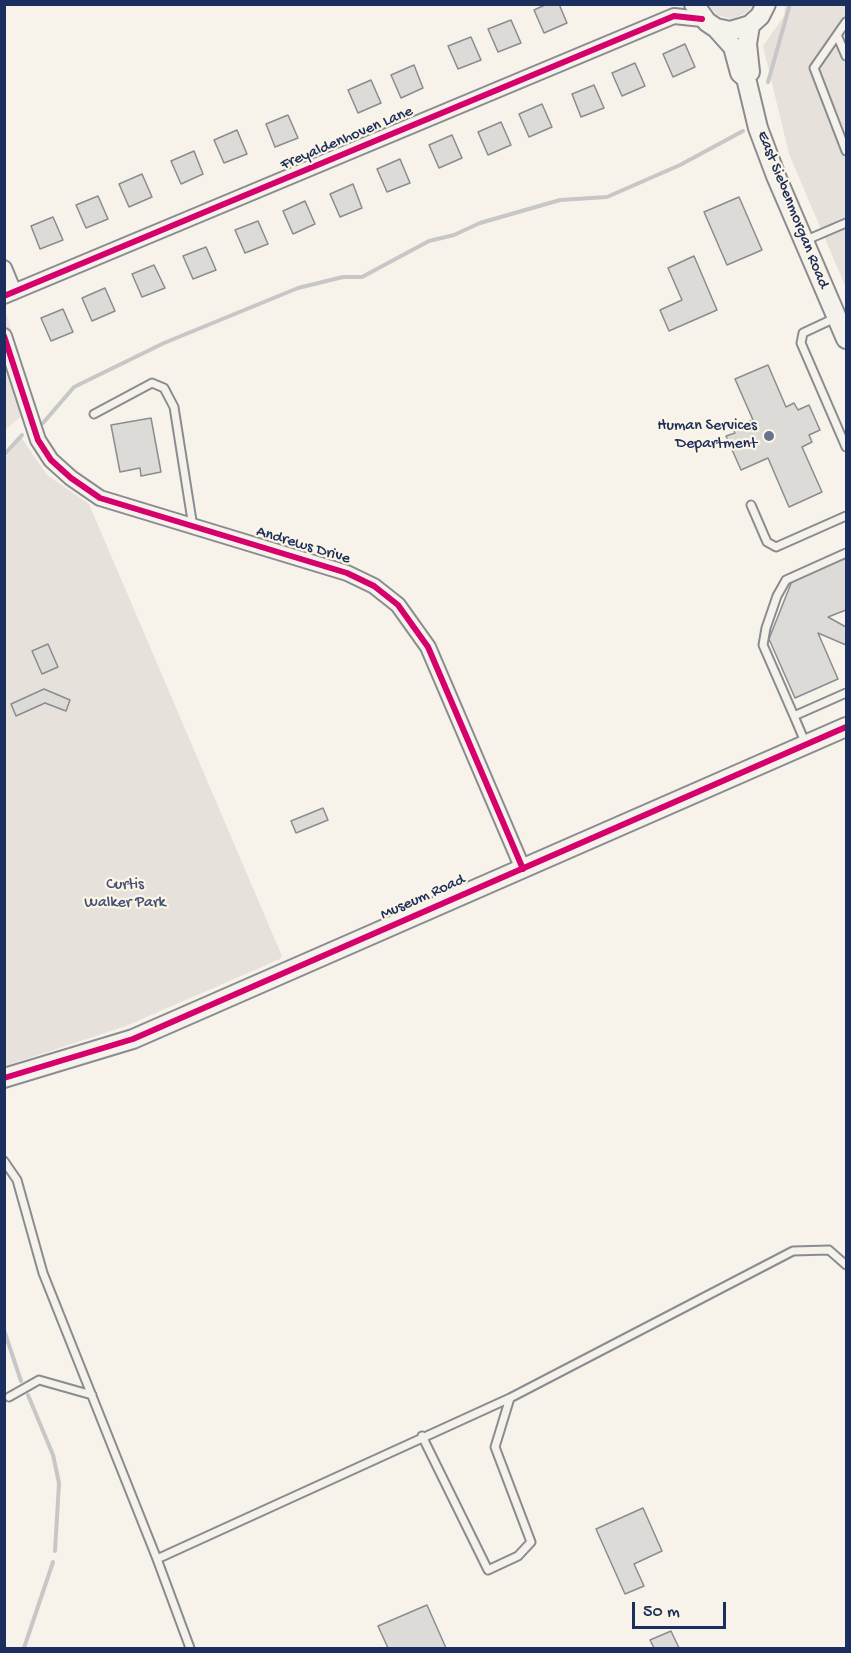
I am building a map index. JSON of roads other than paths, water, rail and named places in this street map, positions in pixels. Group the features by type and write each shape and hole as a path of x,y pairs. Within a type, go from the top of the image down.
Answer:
{"street":[{"path":"704,17 730,31 750,25 760,16 766,4"},
{"name":"Freyaldenhoven Lane","path":"10,294 678,10 704,17"},
{"name":"East Siebenmorgan Road","path":"704,17 733,47 740,73 746,78 758,128 846,339"},
{"name":"East Siebenmorgan Road","path":"746,78 750,72 747,44 750,25"},
{"path":"4,268 10,294"},
{"name":"Andrews Drive","path":"4,336 30,419 51,460 71,478 100,498 347,573 374,586 398,605 428,647 523,869"},
{"name":"Museum Road","path":"4,1078 133,1039 846,727"}],"lane":[{"path":"846,22 814,68 814,74 846,151"},
{"path":"837,34 846,56"},
{"path":"804,241 846,223"},
{"path":"837,318 803,333 801,343 846,447"},
{"path":"94,414 152,383 164,388 174,407 193,527"},
{"path":"751,505 767,542 776,547 846,516"},
{"path":"806,745 763,645 766,628 777,596 786,580 846,553"},
{"path":"794,716 846,693"},
{"path":"4,1161 17,1180 43,1273 190,1648"},
{"path":"157,1559 510,1398 793,1251 829,1250 846,1265"},
{"path":"9,1397 39,1380 92,1395"},
{"path":"423,1437 488,1570 518,1557 531,1542 495,1447 510,1398"}],"waterway":[{"path":"768,82 790,4"},
{"path":"43,423 74,387 164,343 298,288 343,277 362,277 429,241 454,235 480,223 560,200 607,197 680,165 743,131"},
{"path":"4,455 22,435"},
{"path":"4,1330 21,1381"},
{"path":"28,1395 53,1455 59,1483 55,1551"},
{"path":"24,1648 53,1562"}],"place":[{"name":"Human Services Department","path":"769,436"}],"park label":[{"name":"Curtis Walker Park","path":"125,895"}]}
